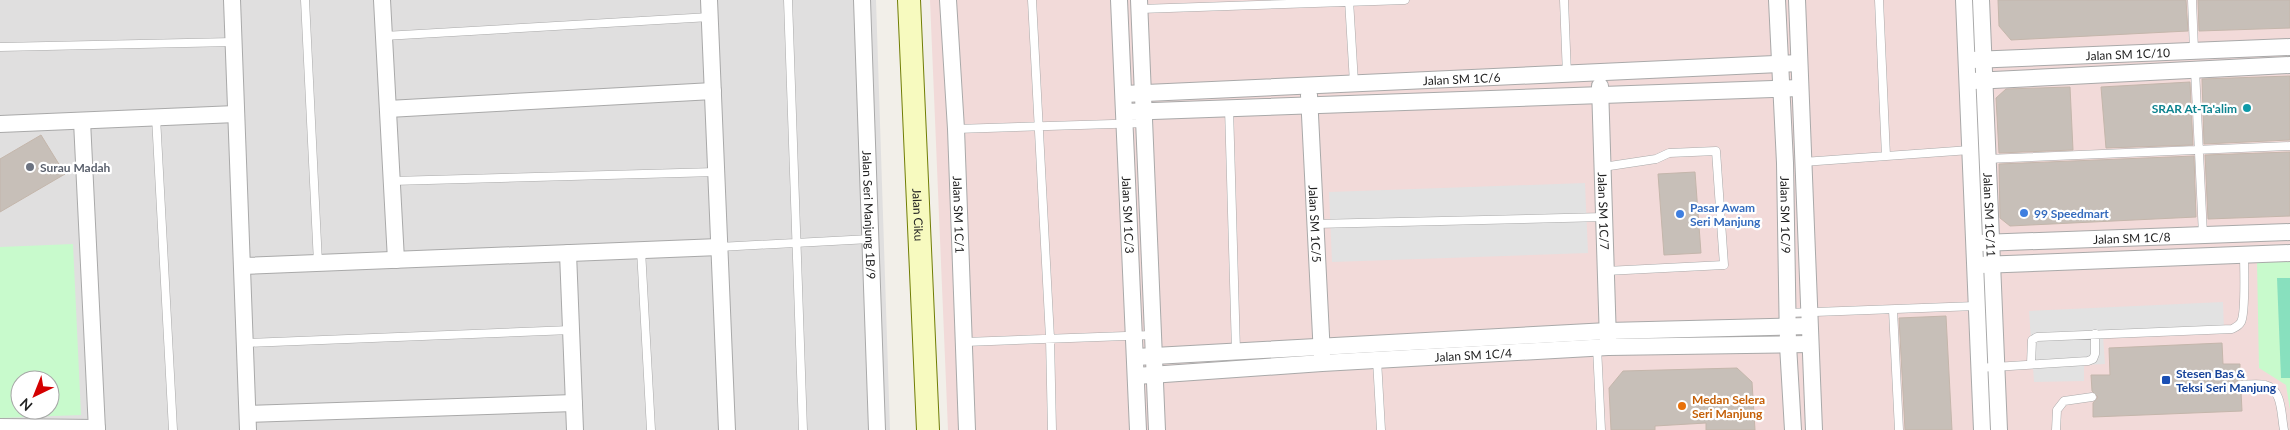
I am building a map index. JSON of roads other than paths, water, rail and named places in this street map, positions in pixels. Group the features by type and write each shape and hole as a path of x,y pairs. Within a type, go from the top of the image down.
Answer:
{"street":[{"path":"232,0 248,422 574,403"},
{"path":"382,0 396,260"},
{"path":"709,0 727,430"},
{"name":"Jalan Seri Manjung 1B/9","path":"862,0 878,430"},
{"name":"Jalan Ciku","path":"909,0 928,430"},
{"name":"Jalan SM 1C/1","path":"948,0 956,129 967,430"},
{"name":"Jalan SM 1C/3","path":"1119,0 1126,118 1138,430"},
{"name":"Jalan SM 1C/9","path":"1777,0 1786,163 1788,345 1793,430"},
{"name":"Jalan SM 1C/9","path":"1796,0 1814,430"},
{"name":"Jalan SM 1C/11","path":"1964,0 1975,60"},
{"name":"Jalan SM 1C/11","path":"1981,0 1975,60 1970,150 1982,430"},
{"name":"Jalan SM 1C/3","path":"1140,5 1157,430"},
{"name":"Jalan SM 1C/10","path":"1975,60 2290,46"},
{"name":"Jalan SM 1C/6","path":"1124,94 1354,82 1600,74 1799,63"},
{"name":"Jalan SM 1C/10","path":"1975,81 2290,65"},
{"name":"Jalan SM 1C/7","path":"1600,74 1606,271 1602,340"},
{"name":"Jalan SM 1C/11","path":"1975,81 1987,159 1999,430"},
{"name":"Jalan SM 1C/5","path":"1308,84 1322,363"},
{"name":"Jalan SM 1C/6","path":"1126,118 1229,108 1309,104 1800,88"},
{"path":"388,109 713,91"},
{"path":"0,124 236,114"},
{"path":"0,427 97,429 82,121"},
{"name":"Jalan SM 1C/8","path":"1974,243 2290,232"},
{"path":"242,266 719,247"},
{"path":"568,253 576,430"},
{"name":"Jalan SM 1C/8","path":"1974,265 2290,253"},
{"name":"Jalan SM 1C/4","path":"1136,376 1377,360 1602,340 1788,319 1808,319"},
{"name":"Jalan SM 1C/4","path":"1136,357 1321,346 1602,340 1809,344"}],"lane":[{"path":"305,0 318,263"},
{"path":"788,0 803,430"},
{"path":"1032,0 1050,338 1052,430"},
{"path":"1140,5 1405,0"},
{"path":"1564,0 1567,75"},
{"path":"1880,0 1886,156"},
{"path":"2192,0 2194,50"},
{"path":"1349,1 1354,82"},
{"path":"384,36 710,17"},
{"path":"0,47 234,42"},
{"path":"2195,70 2203,235"},
{"path":"1229,108 1236,351"},
{"path":"156,117 173,430"},
{"path":"956,129 1040,126 1126,118"},
{"path":"1987,159 2290,146"},
{"path":"1603,167 1656,159 1669,153 1716,150 1724,265 1606,271"},
{"path":"1802,162 1970,150"},
{"path":"392,181 716,172"},
{"path":"1315,224 1604,217"},
{"path":"719,247 870,239"},
{"path":"641,250 650,430"},
{"path":"2031,364 2032,340 2037,337 2232,329 2238,326 2243,320 2244,254"},
{"path":"1808,319 1893,310 1976,306"},
{"path":"1893,310 1899,430"},
{"path":"245,343 571,330"},
{"path":"965,342 1153,334"},
{"path":"1978,368 2093,359 2095,354 2095,334"},
{"path":"1601,430 1602,340"},
{"path":"1377,360 1380,430"},
{"path":"2240,385 2265,385 2276,392 2284,430"},
{"path":"2056,430 2057,410 2064,401 2092,397"}],"place":[{"name":"SRAR At-Ta'alim","path":"2247,108"},
{"name":"Surau Madah","path":"30,167"},
{"name":"99 Speedmart","path":"2024,213"},
{"name":"Pasar Awam Seri Manjung","path":"1680,214"},
{"name":"Stesen Bas & Teksi Seri Manjung","path":"2166,380"},
{"name":"Medan Selera Seri Manjung","path":"1682,406"}]}
